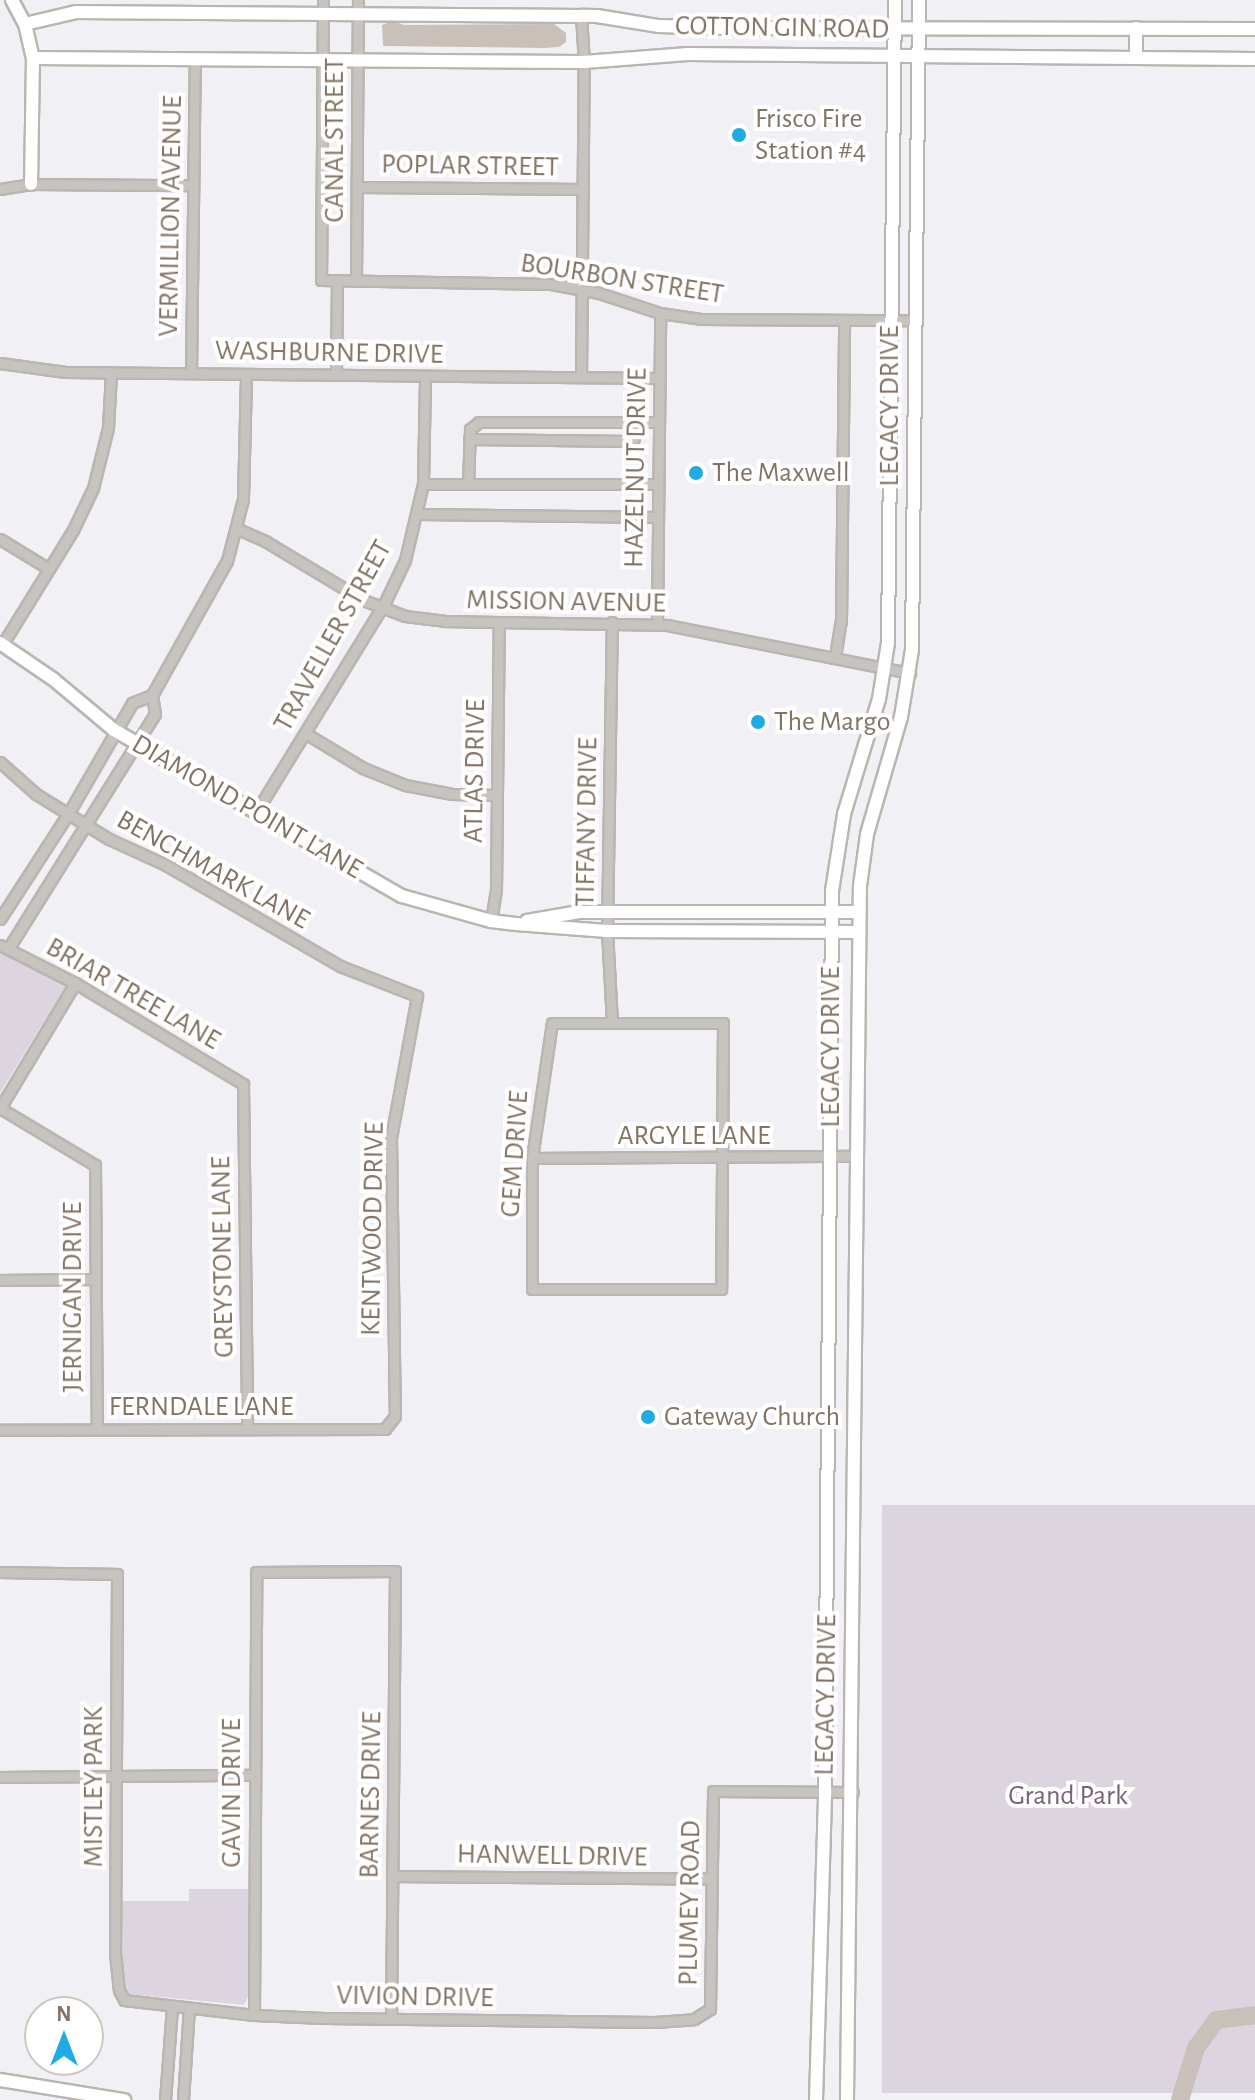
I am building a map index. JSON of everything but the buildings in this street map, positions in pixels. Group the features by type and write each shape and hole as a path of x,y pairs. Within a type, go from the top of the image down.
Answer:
{"main road":[{"path":"12,0 25,24 33,58 31,184"},
{"name":"LEGACY DRIVE","path":"816,2100 825,1792 832,912 835,866 844,814 867,743 884,669 889,623 895,0"},
{"name":"LEGACY DRIVE","path":"847,2100 847,1905 853,1792 859,912 867,834 894,745 910,673 919,0"},
{"name":"COTTON GIN ROAD","path":"25,24 76,12 581,16 617,17 673,27 788,29 1255,29"},
{"path":"724,28 724,55"},
{"path":"1136,28 1136,58"},
{"path":"788,29 788,56"},
{"name":"COTTON GIN ROAD","path":"33,58 584,62 680,54 1255,59"},
{"name":"DIAMOND POINT LANE","path":"1,644 53,679 114,730 402,896 491,921 516,924 607,931 859,932"},
{"name":"DIAMOND POINT LANE","path":"516,924 579,912 859,912"},
{"path":"827,1499 854,1499"},
{"path":"0,2080 124,2100"}],"street":[{"name":"CANAL STREET","path":"321,280 323,0"},
{"name":"CANAL STREET","path":"356,281 358,0"},
{"path":"581,16 584,62 581,377"},
{"name":"VERMILLION AVENUE","path":"191,373 195,60"},
{"path":"0,189 31,184 193,185"},
{"name":"POPLAR STREET","path":"357,187 583,189"},
{"name":"BOURBON STREET","path":"321,280 519,282 582,289 660,313 701,319 916,320"},
{"path":"336,375 337,280"},
{"name":"HAZELNUT DRIVE","path":"657,624 660,313"},
{"path":"835,657 841,621 844,321"},
{"name":"WASHBURNE DRIVE","path":"0,363 50,371 659,378"},
{"path":"1,644 80,516 98,473 108,428 111,372"},
{"path":"0,919 68,814 114,730 132,703 152,695 213,591 238,529 245,483 246,374"},
{"name":"TRAVELLER STREET","path":"256,812 380,608 405,560 419,514 423,484 425,376"},
{"path":"468,484 470,429 479,422 659,422"},
{"path":"469,439 630,441 634,438 634,422"},
{"path":"423,484 658,484"},
{"path":"419,514 658,517"},
{"name":"MISSION AVENUE","path":"238,529 265,541 380,608 431,620 657,624 910,673"},
{"path":"0,539 49,569"},
{"name":"ATLAS DRIVE","path":"491,921 496,890 499,622"},
{"name":"TIFFANY DRIVE","path":"612,622 607,912 612,1023"},
{"path":"4,947 155,714 152,695"},
{"path":"305,733 363,768 405,785 436,792 497,795"},
{"name":"BENCHMARK LANE","path":"0,762 28,788 109,839 166,865 340,966 417,996"},
{"name":"BRIAR TREE LANE","path":"4,947 75,983 243,1084"},
{"path":"0,1108 75,983"},
{"name":"KENTWOOD DRIVE","path":"395,1416 391,1138 417,996"},
{"name":"GEM DRIVE","path":"612,1023 552,1023 532,1158 532,1289 721,1289 722,1158"},
{"path":"612,1023 723,1023 722,1158"},
{"name":"GREYSTONE LANE","path":"243,1084 247,1429"},
{"name":"JERNIGAN DRIVE","path":"0,1108 95,1165 97,1429"},
{"name":"ARGYLE LANE","path":"532,1158 857,1156"},
{"path":"0,1280 95,1279"},
{"name":"FERNDALE LANE","path":"0,1430 385,1429 395,1416"},
{"name":"GAVIN DRIVE","path":"254,2015 256,1572 395,1571"},
{"name":"BARNES DRIVE","path":"391,2019 395,1571"},
{"name":"MISTLEY PARK","path":"0,1572 117,1574 115,1953 119,1990 124,2000"},
{"path":"0,1777 254,1775"},
{"name":"PLUMEY ROAD","path":"707,2014 710,2009 713,1791 825,1792"},
{"path":"825,1792 853,1792"},
{"name":"HANWELL DRIVE","path":"392,1876 712,1879"},
{"name":"VIVION DRIVE","path":"124,2000 254,2015 391,2019 655,2022 694,2019 707,2014"},
{"path":"165,2100 172,2006"},
{"path":"183,2100 189,2008"}],"green space":[{"path":"0,952 67,984 0,1093"},
{"name":"Grand Park","path":"882,1505 1255,1505 1255,2093 882,2093"},
{"path":"189,1889 248,1889 249,1994 244,2005 129,1994 123,1979 120,1901 189,1901"}],"shaded area":[{"path":"393,21 404,25 554,24 566,33 566,42 559,47 544,48 383,46 382,25"}],"waterway":[{"path":"1180,2100 1196,2048 1216,2020 1255,2015"}],"place":[{"name":"Frisco Fire Station #4","path":"739,135"},
{"name":"The Maxwell","path":"696,473"},
{"name":"The Margo","path":"758,722"},
{"name":"Gateway Church","path":"648,1417"}]}
